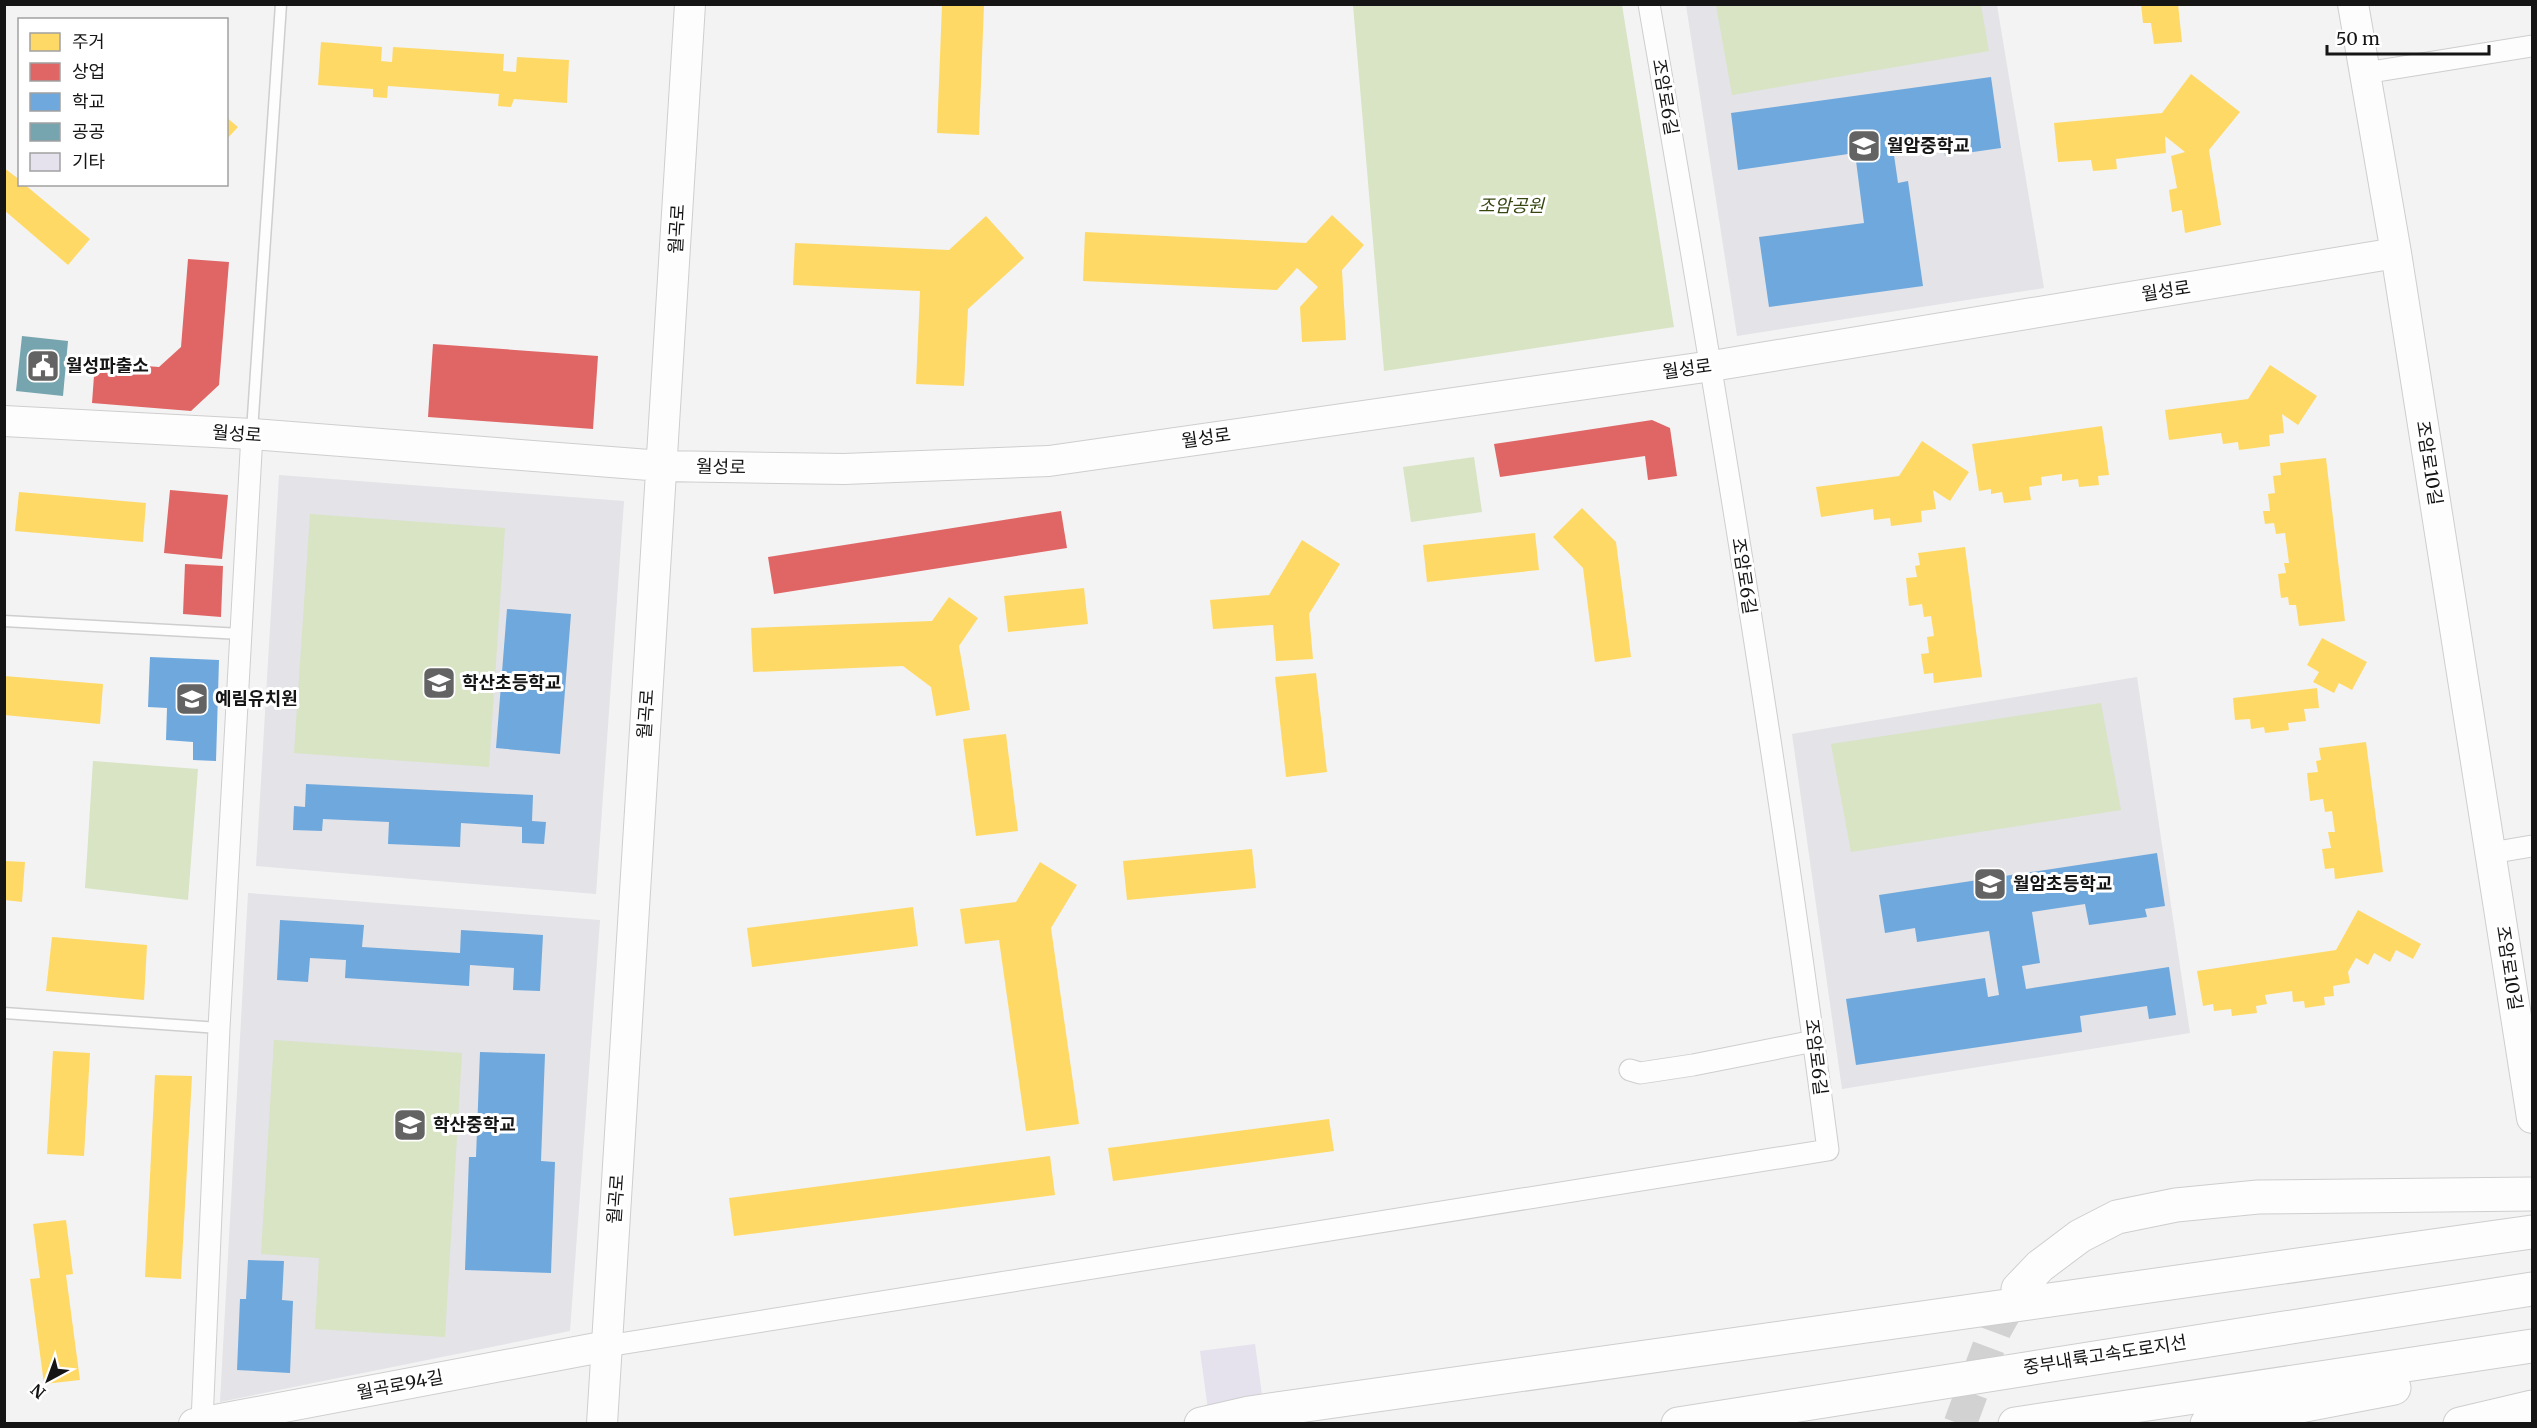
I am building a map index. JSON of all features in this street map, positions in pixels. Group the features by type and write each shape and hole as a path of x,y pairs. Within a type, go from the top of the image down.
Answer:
{"highway":[{"path":"2019,1289 2040,1266 2080,1236 2118,1218 2176,1205 2258,1197 2532,1194"},
{"path":"1201,1424 1249,1413 2532,1232"},
{"name":"중부내륙고속도로지선","path":"1678,1424 2532,1289"},
{"path":"2015,1424 2532,1346"},
{"path":"2207,1424 2465,1375 2532,1358"},
{"path":"2460,1424 2532,1407"}],"street":[{"name":"월곡로","path":"602,1424 690,4"},
{"name":"조암로6길","path":"607,1346 1828,1150 1804,959 1712,366 1649,4"},
{"name":"조암로10길","path":"2354,4 2396,253 2532,1118"},
{"path":"2365,73 2532,46"},
{"name":"월성로","path":"4,421 252,434 662,466 844,470 1049,461 1712,366 2396,253"},
{"path":"198,1423 252,434"},
{"path":"2491,853 2532,846"},
{"path":"1630,1070 1640,1073 1693,1065 1814,1041"},
{"name":"월곡로94길","path":"198,1423 607,1346"}],"lane":[{"path":"252,434 281,4"},
{"path":"4,621 242,634"},
{"path":"4,1013 219,1028"}],"shaded area":[{"name":"월암중학교","path":"1686,5 1997,5 2044,288 1737,336"},
{"name":"학산초등학교","path":"279,475 624,501 596,894 256,866"},
{"name":"월암초등학교","path":"2137,677 2190,1033 1842,1089 1792,734"},
{"name":"학산중학교","path":"248,893 600,920 570,1331 220,1402"}],"green space":[{"name":"조암공원","path":"1353,5 1622,5 1674,327 1384,371"},
{"path":"1716,5 1981,5 1989,51 1732,95"},
{"path":"1474,457 1482,512 1411,522 1403,467"},
{"path":"310,514 505,528 489,767 294,753"},
{"path":"2101,703 2121,810 1851,852 1831,744"},
{"path":"93,761 198,769 188,900 85,888"},
{"path":"274,1040 462,1053 445,1337 315,1329 319,1258 261,1254"}],"building: 주거":[{"path":"2141,4 2178,4 2182,42 2154,44 2151,23 2143,23"},
{"path":"942,5 984,5 979,135 937,133"},
{"path":"321,42 382,47 381,61 392,62 393,47 504,54 503,71 516,72 517,57 569,60 567,103 514,99 511,107 498,106 499,94 388,86 387,98 373,97 373,89 318,85"},
{"path":"2191,74 2240,112 2209,150 2221,225 2185,233 2182,210 2172,212 2169,190 2177,188 2171,156 2185,152 2165,136 2166,153 2116,159 2117,169 2093,171 2091,160 2058,162 2054,123 2162,113"},
{"path":"228,119 238,127 228,138"},
{"path":"4,168 18,178 18,186 26,186 90,239 68,265 4,210"},
{"path":"1332,215 1364,245 1342,270 1346,340 1302,342 1300,307 1318,287 1297,268 1277,290 1083,281 1085,232 1306,243"},
{"path":"986,216 1024,258 968,309 964,386 916,384 920,291 793,285 795,243 949,250"},
{"path":"2270,365 2317,396 2298,425 2282,414 2284,433 2269,435 2270,446 2239,450 2238,442 2223,444 2221,433 2169,440 2165,410 2248,399"},
{"path":"2102,426 2109,475 2098,476 2099,485 2079,487 2078,479 2062,481 2062,474 2041,477 2042,485 2029,487 2031,500 2004,503 2002,492 1991,494 1991,489 1979,491 1972,444"},
{"path":"1922,441 1969,472 1950,501 1933,490 1936,509 1921,511 1922,522 1891,526 1890,518 1874,520 1873,509 1821,517 1816,487 1899,476"},
{"path":"2326,458 2345,621 2299,626 2296,605 2289,605 2288,597 2281,598 2278,574 2286,573 2284,563 2289,563 2285,533 2276,534 2274,523 2265,524 2263,511 2270,511 2268,494 2275,493 2273,476 2281,475 2280,463"},
{"path":"19,492 146,503 143,542 15,531"},
{"path":"1582,508 1616,542 1631,657 1595,662 1583,568 1553,537"},
{"path":"1535,533 1539,570 1427,582 1423,545"},
{"path":"1302,540 1340,564 1309,614 1313,659 1276,661 1273,625 1213,629 1210,600 1269,595"},
{"path":"1965,547 1982,677 1934,683 1933,673 1924,674 1921,654 1929,653 1927,637 1934,636 1931,616 1924,617 1922,604 1909,606 1906,578 1917,577 1915,566 1920,565 1918,553"},
{"path":"1084,588 1088,624 1008,632 1004,596"},
{"path":"949,597 978,618 959,646 970,710 936,716 931,687 903,666 753,672 751,628 932,621"},
{"path":"2322,638 2367,662 2352,690 2339,683 2334,693 2313,682 2319,672 2307,665"},
{"path":"1316,673 1327,772 1286,777 1275,677"},
{"path":"4,676 103,684 100,724 4,715"},
{"path":"2317,688 2319,708 2304,709 2306,721 2288,723 2289,730 2265,733 2264,727 2251,729 2250,719 2235,720 2233,698"},
{"path":"1006,734 1018,831 976,836 963,739"},
{"path":"2366,742 2383,872 2335,879 2334,868 2325,869 2322,849 2331,848 2328,832 2335,832 2332,811 2325,812 2323,799 2310,801 2307,773 2318,772 2316,761 2321,760 2319,748"},
{"path":"1252,849 1256,888 1127,900 1123,861"},
{"path":"5,861 25,862 22,902 5,900"},
{"path":"1040,862 1077,885 1051,928 1079,1124 1026,1131 999,940 965,944 960,909 1016,902"},
{"path":"913,907 918,946 752,967 747,928"},
{"path":"2358,910 2421,944 2413,959 2396,950 2390,962 2374,953 2368,965 2356,958 2348,972 2350,983 2333,986 2334,996 2324,997 2325,1005 2305,1008 2304,1001 2293,1002 2292,991 2265,995 2267,1004 2256,1006 2257,1013 2232,1016 2231,1009 2214,1011 2213,1004 2203,1006 2197,971 2336,950"},
{"path":"52,937 147,945 144,1000 46,991"},
{"path":"53,1051 90,1053 84,1156 47,1154"},
{"path":"155,1075 192,1076 181,1279 145,1277"},
{"path":"1329,1119 1334,1151 1113,1181 1108,1148"},
{"path":"1050,1156 1055,1195 734,1236 729,1198"},
{"path":"66,1220 73,1274 66,1275 80,1380 44,1384 30,1279 40,1278 33,1224"}],"building: 상업":[{"path":"188,259 229,262 219,385 191,411 92,403 95,362 159,367 181,347"},
{"path":"433,344 598,356 593,429 428,417"},
{"path":"1652,420 1670,428 1677,476 1648,480 1645,456 1500,477 1494,444"},
{"path":"170,490 228,495 222,559 164,553"},
{"path":"1061,511 1067,548 774,594 768,557"},
{"path":"185,564 223,566 221,617 183,614"}],"building: 학교":[{"path":"1991,77 2001,148 1945,156 1943,141 1893,148 1898,183 1908,181 1923,286 1769,307 1759,237 1864,223 1855,153 1738,170 1731,113"},
{"path":"507,609 571,614 560,754 496,748"},
{"path":"150,657 219,660 216,761 193,760 193,742 166,740 167,708 148,707"},
{"path":"306,784 533,795 532,821 546,822 544,844 522,843 522,827 461,823 460,847 388,844 389,822 323,819 322,831 293,830 294,806 305,807"},
{"path":"2157,853 2165,906 2145,909 2147,917 2089,925 2085,904 2032,912 2040,963 2022,966 2026,989 2169,967 2176,1015 2149,1019 2147,1006 2080,1016 2082,1032 1856,1065 1846,999 1985,978 1988,997 1999,995 1989,931 1917,942 1915,928 1885,933 1879,895"},
{"path":"280,920 364,925 362,947 460,953 461,930 543,935 540,991 513,990 514,968 470,965 469,986 345,978 346,960 310,958 308,982 277,980"},
{"path":"480,1052 545,1054 541,1161 555,1162 551,1273 465,1270 469,1157 476,1157"},
{"path":"248,1260 284,1261 282,1300 293,1301 290,1373 237,1370 240,1299 246,1299"}],"building: 공공":[{"name":"월성파출소","path":"22,336 68,341 63,396 16,391"}],"building: 기타":[{"path":"1255,1344 1266,1424 1210,1424 1200,1351"}],"tunnel":[{"path":"1960,1424 1995,1330 2018,1289"}],"place":[{"name":"월암중학교","path":"1864,146"},
{"name":"월성파출소","path":"43,366"},
{"name":"학산초등학교","path":"439,683"},
{"name":"예림유치원","path":"192,699"},
{"name":"월암초등학교","path":"1990,884"},
{"name":"학산중학교","path":"410,1125"}]}
